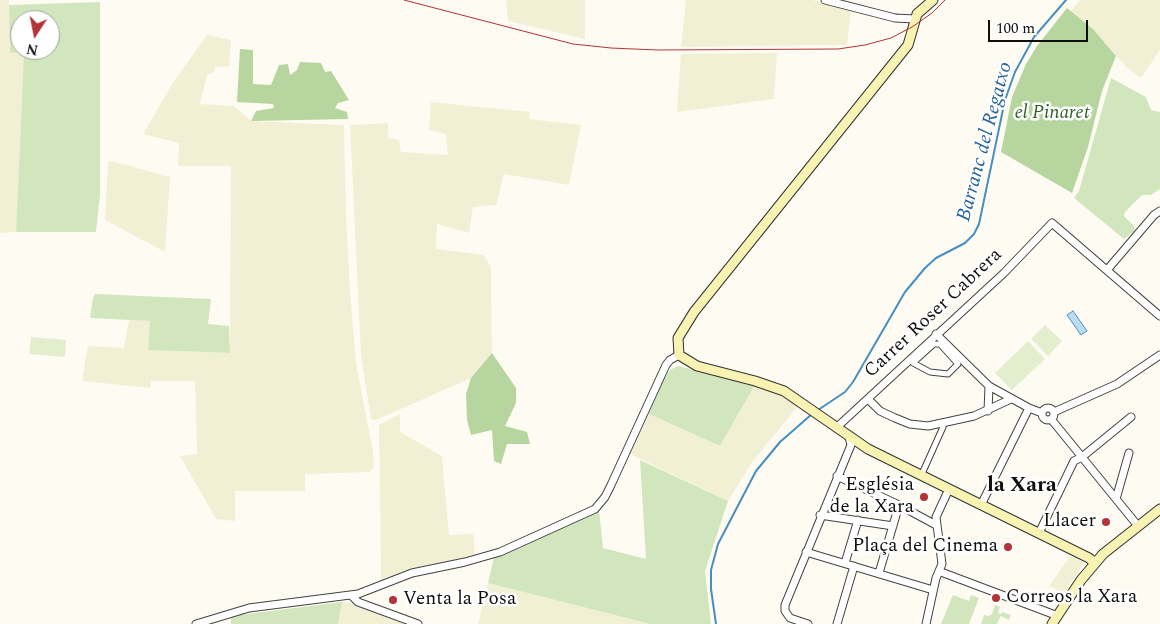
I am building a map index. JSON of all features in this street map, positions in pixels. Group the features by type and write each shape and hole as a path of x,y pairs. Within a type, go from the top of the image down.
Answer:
{"main road":[{"path":"933,0 920,10 915,19 908,46 694,312 678,338 678,355 698,366 776,387 801,402 861,445 921,477 1089,558 1095,563"},
{"path":"850,447 861,445"},
{"path":"1055,620 1095,563 1160,508"}],"street":[{"path":"825,0 895,18 915,19"},
{"path":"1160,211 1154,214 1107,270 1160,316"},
{"name":"Carrer Roser Cabrera","path":"836,428 1029,248 1052,222 1107,270"},
{"path":"936,334 989,386 1028,408 1042,413 1048,408 1082,457 1138,526"},
{"path":"934,344 940,344 958,364 948,374 930,372 913,363 934,344"},
{"path":"196,624 249,608 352,596 412,573 465,562 500,552 595,509 605,498 666,365 678,355"},
{"path":"1053,416 1117,384 1160,355"},
{"path":"988,411 989,386"},
{"path":"868,399 880,411 895,418 910,424 928,426 988,411 1011,399"},
{"path":"981,505 1028,408"},
{"path":"1039,533 1074,461 1082,457 1131,417"},
{"path":"921,477 943,427"},
{"path":"808,624 792,620 785,612 785,605 820,514 850,447 848,437"},
{"path":"1116,499 1129,452"},
{"path":"837,476 900,505 936,525"},
{"path":"926,624 942,560 936,517 949,490"},
{"path":"879,573 900,505"},
{"path":"820,514 892,526"},
{"path":"845,564 858,520"},
{"path":"806,552 933,590"},
{"path":"837,624 854,566"},
{"path":"940,572 1055,620"},
{"path":"352,596 358,602 418,624"}],"shaded area":[{"path":"0,0 9,0 10,60 24,60 16,232 0,233"},
{"path":"506,0 585,0 585,39 508,21"},
{"path":"686,0 812,0 851,8 847,45 681,47"},
{"path":"1080,0 1160,0 1160,50 1141,78 1128,69 1093,29 1071,11"},
{"path":"207,35 231,40 229,66 215,67 214,72 207,75 200,104 234,106 251,121 344,125 346,217 356,363 373,452 374,468 369,472 305,474 305,491 235,491 235,521 216,519 180,456 197,454 195,381 151,381 151,388 82,381 88,346 124,348 129,320 150,321 148,350 230,353 231,166 178,166 179,143 143,134 174,81"},
{"path":"777,53 774,99 677,112 681,54"},
{"path":"431,102 530,112 529,119 581,125 569,185 504,174 496,205 473,207 469,233 437,224 436,249 484,255 491,267 492,353 471,378 376,420 371,419 361,355 350,125 388,123 388,138 399,140 401,152 448,155 446,134 429,130"},
{"path":"111,161 170,177 165,252 105,220 108,162"},
{"path":"755,385 779,394 798,406 753,461 728,501 630,454 649,414 720,446"},
{"path":"400,414 400,432 442,456 449,535 473,534 475,555 422,567 381,580 379,425"},
{"path":"1070,556 1084,563 1064,593 1049,586"},
{"path":"488,583 650,624 478,624"},
{"path":"342,602 352,603 409,624 338,624"}],"green space":[{"path":"100,2 100,194 96,232 16,232 24,60 60,60 60,10 10,10 10,53 9,5"},
{"name":"el Pinaret","path":"1067,8 1093,29 1116,56 1102,91 1088,147 1072,193 1001,152 1012,97 1026,64 1037,46"},
{"path":"240,49 253,50 253,84 271,85 279,65 288,64 290,75 297,70 300,62 321,63 325,72 331,71 349,100 338,103 335,108 347,112 348,119 251,121 256,111 274,108 273,104 237,102"},
{"path":"1111,78 1146,97 1151,110 1160,112 1160,189 1151,195 1142,195 1125,212 1124,216 1134,226 1135,231 1124,239 1074,198 1079,191"},
{"path":"95,294 211,299 208,324 229,326 230,353 148,350 150,321 90,318"},
{"path":"1045,325 1062,341 1048,356 1031,339"},
{"path":"31,337 66,340 65,357 29,354"},
{"path":"1028,341 1045,359 1012,390 995,373"},
{"path":"492,353 516,388 516,403 505,426 527,432 530,444 507,444 501,464 494,461 492,430 471,435 467,420 466,394 471,378"},
{"path":"678,366 755,385 720,446 649,414 663,380 670,370"},
{"path":"640,460 728,501 705,571 711,624 650,624 488,583 494,557 599,510 603,548 646,559"},
{"path":"953,595 969,601 971,595 979,598 969,624 941,624"},
{"path":"342,602 338,624 231,624 231,616"},
{"path":"995,605 1000,607 998,613 1001,614 1002,612 1011,615 1009,620 1001,616 997,624 981,624 984,615 989,616 992,614"}],"water":[{"path":"1073,311 1087,331 1081,335 1067,315"}],"waterway":[{"name":"Barranc del Regatxo","path":"818,410 845,392 853,382 905,292 925,268 936,258 965,243 974,234 979,224 1005,100 1015,72 1034,37 1066,0"},
{"name":"Barranc del Regatxo","path":"716,624 711,589 711,570 718,544 756,471 780,442 812,414"}],"tram line":[{"path":"404,0 573,44 657,50 838,49 865,45 891,38 912,27 932,13 945,0"}],"place":[{"name":"Església de la Xara","path":"924,497"},
{"name":"Llacer","path":"1106,522"},
{"name":"Plaça del Cinema","path":"1008,547"},
{"name":"Correos la Xara","path":"996,598"},
{"name":"Venta la Posa","path":"393,600"}],"district":[{"name":"la Xara","path":"1022,487"}]}
